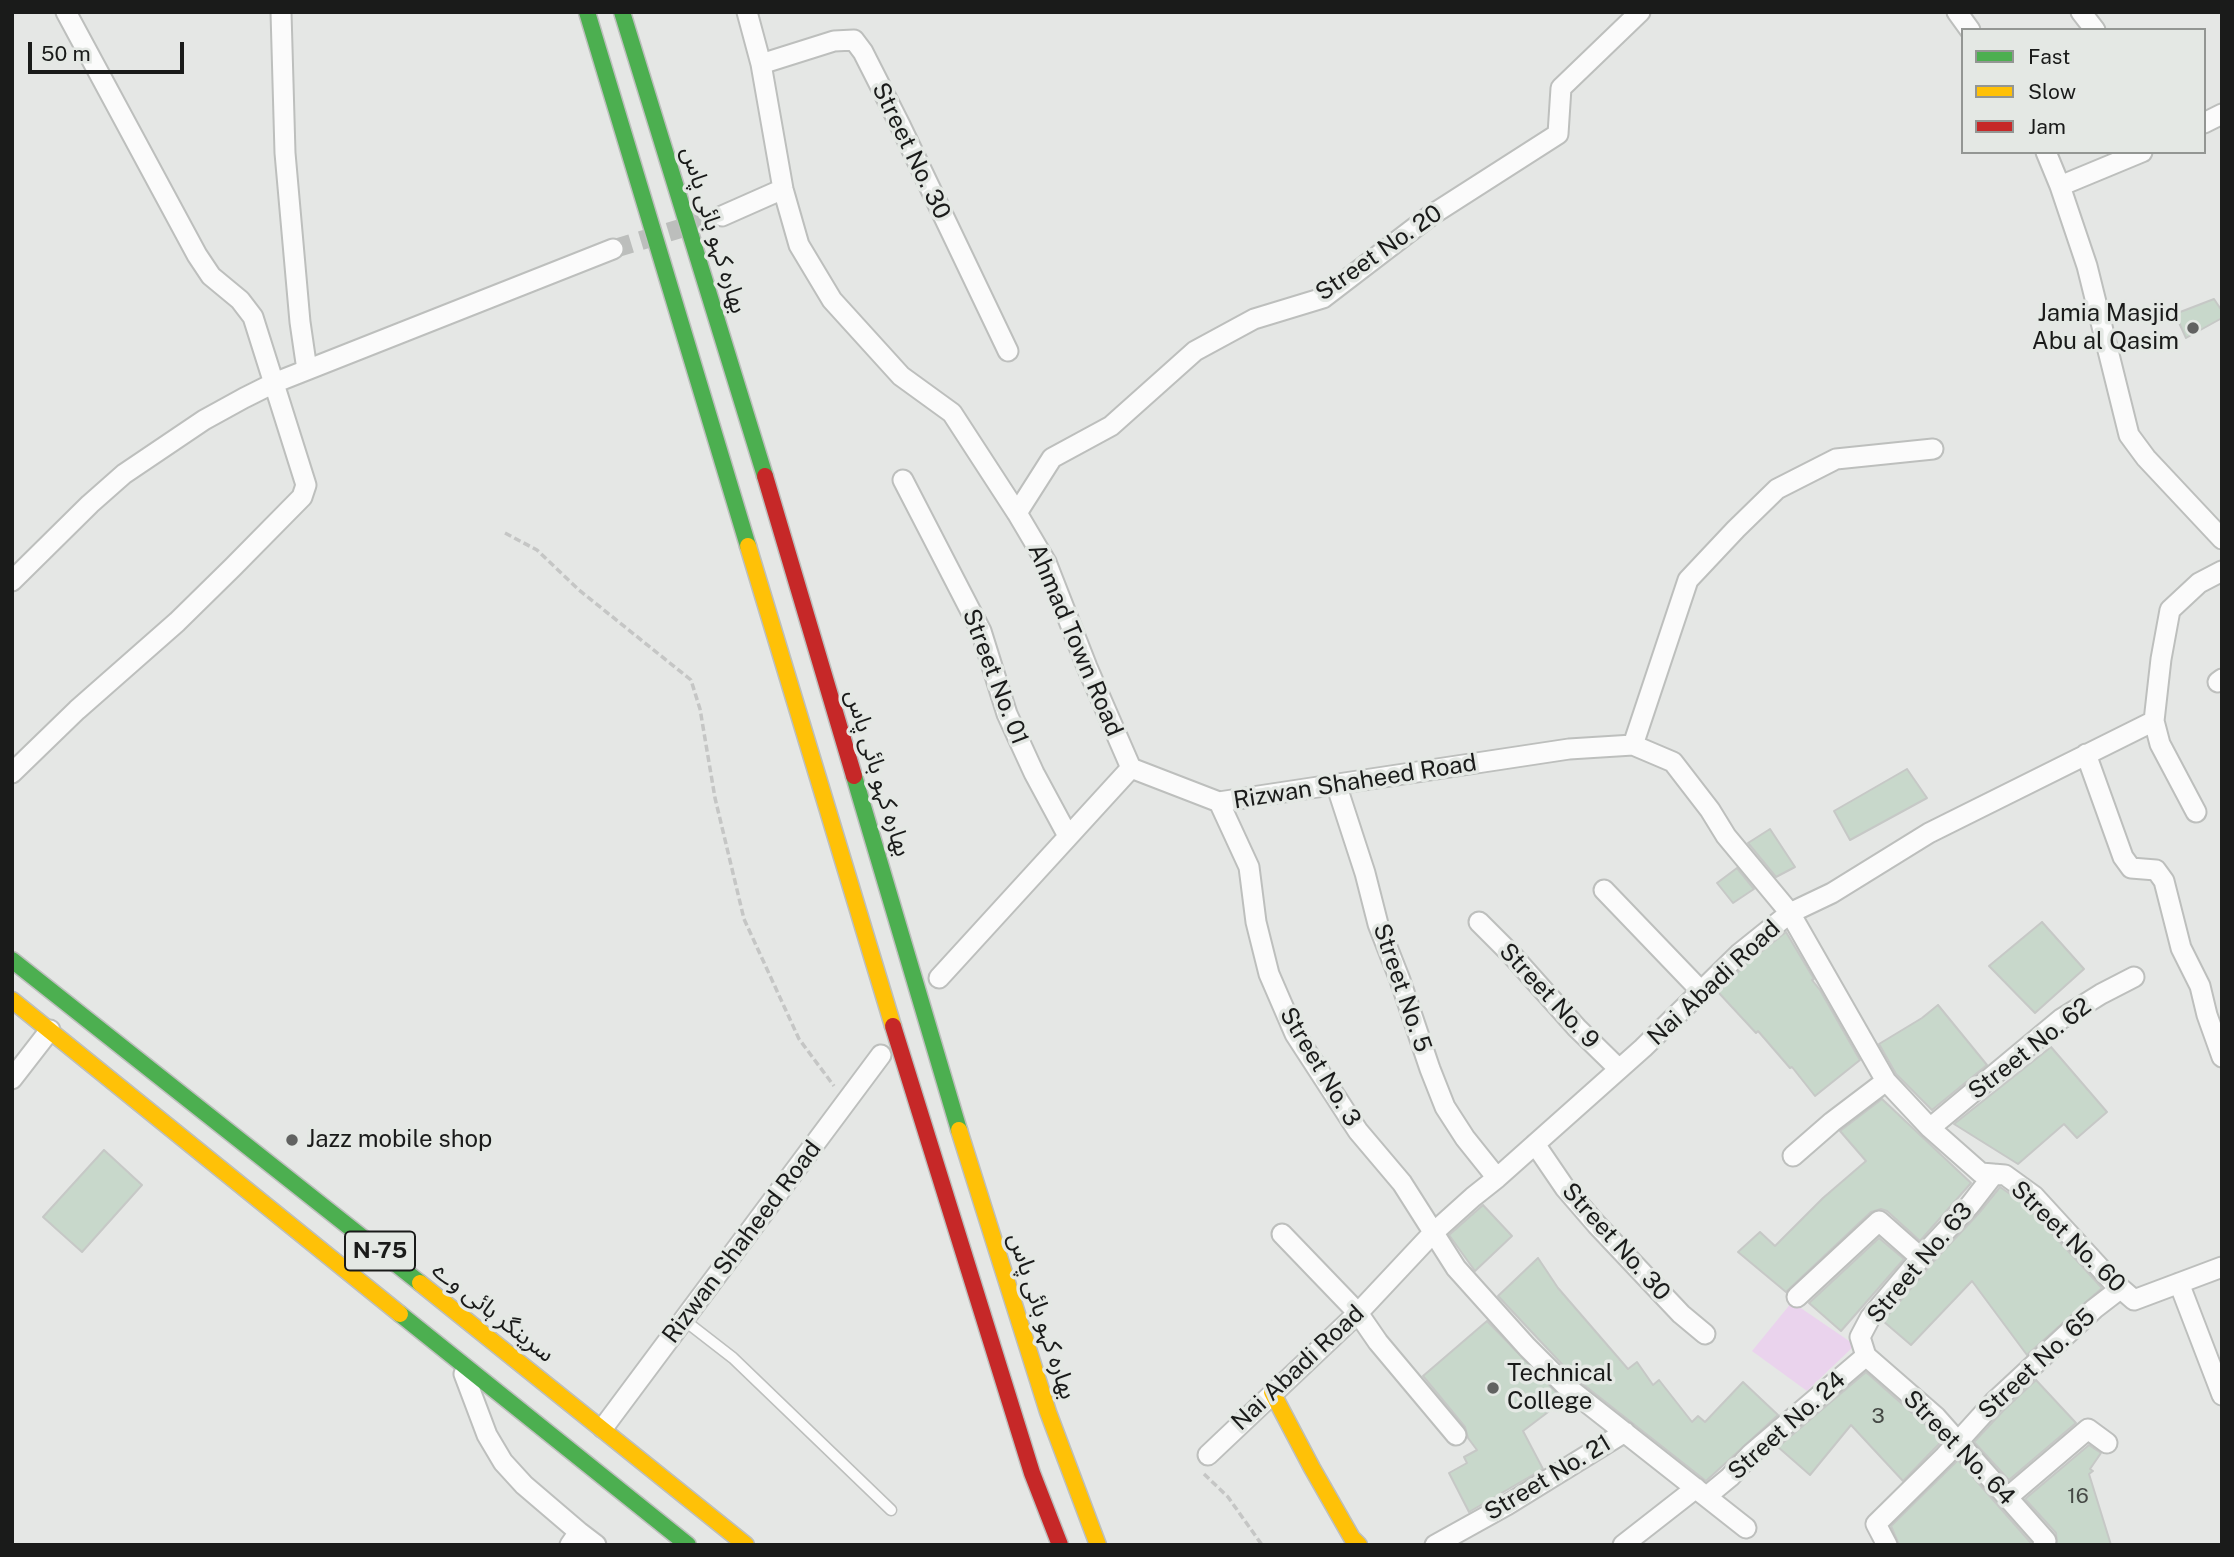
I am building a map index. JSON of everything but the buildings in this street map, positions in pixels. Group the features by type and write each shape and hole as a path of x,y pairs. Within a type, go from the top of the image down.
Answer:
{"main road":[{"path":"587,12 965,1264 1032,1473 1060,1545"},
{"name":"بھارہ کہو بائی پاس","path":"622,12 738,385 964,1148 1048,1412 1098,1545"},
{"name":"سرینگر ہائی وے","path":"12,960 603,1428 626,1472 688,1545"},
{"name":"سرینگر ہائی وے","path":"12,1000 461,1364 626,1472 746,1545"},
{"path":"1272,1392 1312,1468 1352,1538 1359,1545"}],"street":[{"path":"12,773 77,709 177,622 302,496 306,485 248,308 211,276 197,256 66,12"},
{"path":"281,12 286,177 307,370"},
{"name":"Ahmad Town Road","path":"747,12 761,64 783,189 799,245 832,300 901,376 952,413 1017,513 1046,562 1092,679 1131,768"},
{"name":"Street No. 20","path":"1017,513 1052,458 1111,426 1195,351 1254,319 1323,298 1430,216 1558,134 1561,88 1640,12"},
{"path":"1957,12 1969,28"},
{"path":"2081,12 2093,28"},
{"name":"Street No. 30","path":"761,64 834,41 854,40 863,52 894,113 1008,351"},
{"path":"2206,121 2222,114"},
{"path":"2047,154 2087,266 2129,435 2146,458 2222,538"},
{"path":"2060,186 2137,154"},
{"path":"722,216 783,189"},
{"path":"12,581 124,474 204,420 274,383 613,249"},
{"path":"1633,745 1688,580 1736,529 1777,489 1836,460 1933,449"},
{"name":"Street No. 01","path":"903,480 981,631 1007,714 1034,773 1068,836"},
{"path":"2196,812 2160,744 2154,721 2161,659 2171,610 2199,583 2222,570"},
{"name":"Nai Abadi Road","path":"1208,1455 1357,1313 1433,1234 1619,1069 1739,954 1790,913 1832,894 1929,833 2154,721"},
{"name":"Rizwan Shaheed Road","path":"1131,768 1219,802 1569,749 1633,745 1673,762 1710,810 1726,836 1790,913"},
{"path":"2086,754 2123,857 2131,868 2156,870 2164,881 2181,948 2200,986 2222,1058"},
{"path":"939,978 1131,768"},
{"name":"Street No. 5","path":"1336,784 1365,873 1378,924 1445,1107 1465,1138 1497,1178"},
{"name":"Street No. 3","path":"1219,802 1249,867 1256,922 1269,974 1295,1034 1358,1131 1402,1183 1433,1234"},
{"path":"1604,890 1701,991"},
{"name":"Street No. 60","path":"1790,913 1886,1081 1930,1128 1981,1173 2004,1175 2034,1196 2120,1289 2134,1300 2222,1267"},
{"name":"Street No. 9","path":"1479,922 1577,1028 1619,1069"},
{"name":"Street No. 62","path":"1930,1128 2062,1019 2134,977"},
{"path":"12,1079 50,1030"},
{"name":"Rizwan Shaheed Road","path":"603,1428 881,1055"},
{"path":"1793,1157 1832,1122 1886,1081"},
{"name":"Street No. 30","path":"1535,1144 1565,1188 1597,1225 1681,1314 1705,1334"},
{"name":"Street No. 63","path":"1866,1356 1860,1337 1870,1318 1994,1174"},
{"path":"1797,1297 1880,1221 1921,1258"},
{"path":"1282,1234 1357,1313 1455,1435"},
{"path":"1433,1234 1456,1268 1527,1348 1567,1387 1746,1528"},
{"path":"2179,1283 2222,1395"},
{"name":"Street No. 65","path":"1887,1545 1876,1524 1945,1456 1956,1441 2094,1308 2120,1289"},
{"name":"Street No. 64","path":"1866,1356 1936,1417 2046,1541 2043,1545"},
{"name":"Street No. 24","path":"1623,1545 1702,1492 1730,1477 1751,1454 1866,1356"},
{"path":"461,1364 487,1435 503,1462 574,1539 596,1545"},
{"path":"2008,1497 2088,1429 2107,1443"},
{"name":"Street No. 21","path":"1435,1545 1507,1505 1625,1432"}],"lane":[{"path":"684,1320 733,1358 891,1510"}],"path":[{"path":"505,533 537,550 579,590 691,680 700,709 715,798 744,919 799,1039 845,1102"},
{"path":"1208,1455 1204,1476 1228,1497 1262,1545"}],"shaded area":[{"path":"1792,1302 1855,1345 1807,1391 1752,1351"}],"tunnel":[{"path":"613,249 722,216"}],"traffic: fast":[{"path":"587,12 748,546"},
{"path":"622,12 765,476"},
{"path":"854,776 959,1130"},
{"path":"12,960 420,1283"},
{"path":"400,1314 688,1545"}],"traffic: slow":[{"path":"748,546 893,1026"},
{"path":"12,1000 400,1314"},
{"path":"959,1130 1048,1412 1098,1545"},
{"path":"420,1283 746,1545"},
{"path":"1272,1392 1312,1468 1352,1538 1359,1545"}],"traffic: jam":[{"path":"765,476 854,776"},
{"path":"893,1026 1032,1473 1060,1545"}],"place":[{"name":"Jamia Masjid Abu al Qasim","path":"2193,328"},
{"name":"Jazz mobile shop","path":"292,1140"},
{"name":"Technical College","path":"1493,1388"}]}
